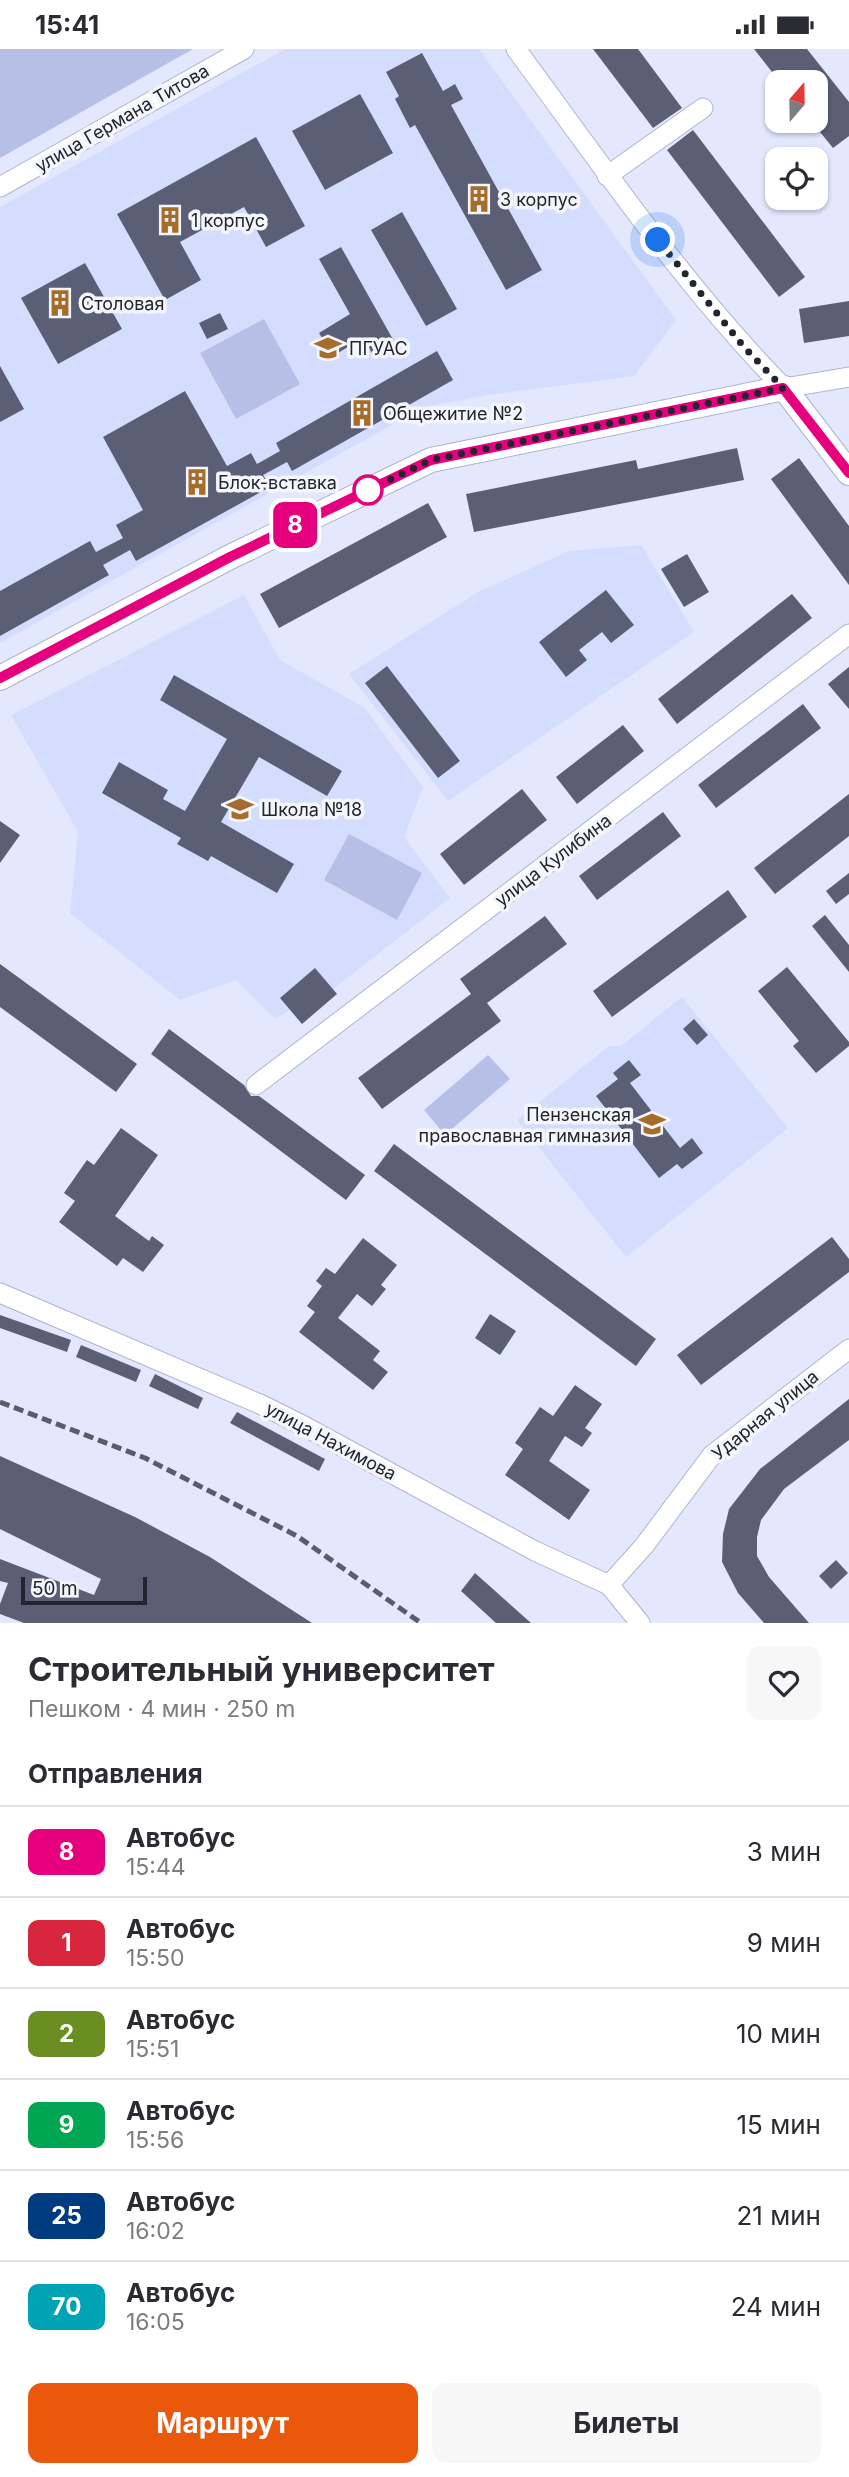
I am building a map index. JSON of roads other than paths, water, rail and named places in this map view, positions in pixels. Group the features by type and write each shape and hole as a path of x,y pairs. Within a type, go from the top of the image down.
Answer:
{"main road":[{"path":"0,678 230,557 431,460 783,388 849,473"}],"street":[{"name":"улица Германа Титова","path":"0,187 244,49"},
{"path":"516,49 607,176 744,347 783,388 849,377"},
{"path":"607,176 703,108"},
{"name":"улица Кулибина","path":"256,1084 849,634"},
{"name":"улица Нахимова","path":"0,1293 262,1405 536,1551 609,1585 640,1623"},
{"name":"Ударная улица","path":"609,1585 644,1546 712,1455 849,1349"}],"railway":[{"path":"0,1402 145,1458 297,1536 421,1623"}],"place":[{"name":"3 корпус","path":"479,199"},
{"name":"1 корпус","path":"170,220"},
{"name":"Столовая","path":"60,303"},
{"name":"ПГУАС","path":"328,348"},
{"name":"Общежитие №2","path":"362,413"},
{"name":"Блок-вставка","path":"197,482"},
{"name":"Школа №18","path":"240,809"},
{"name":"Пензенская православная гимназия","path":"652,1124"}]}
